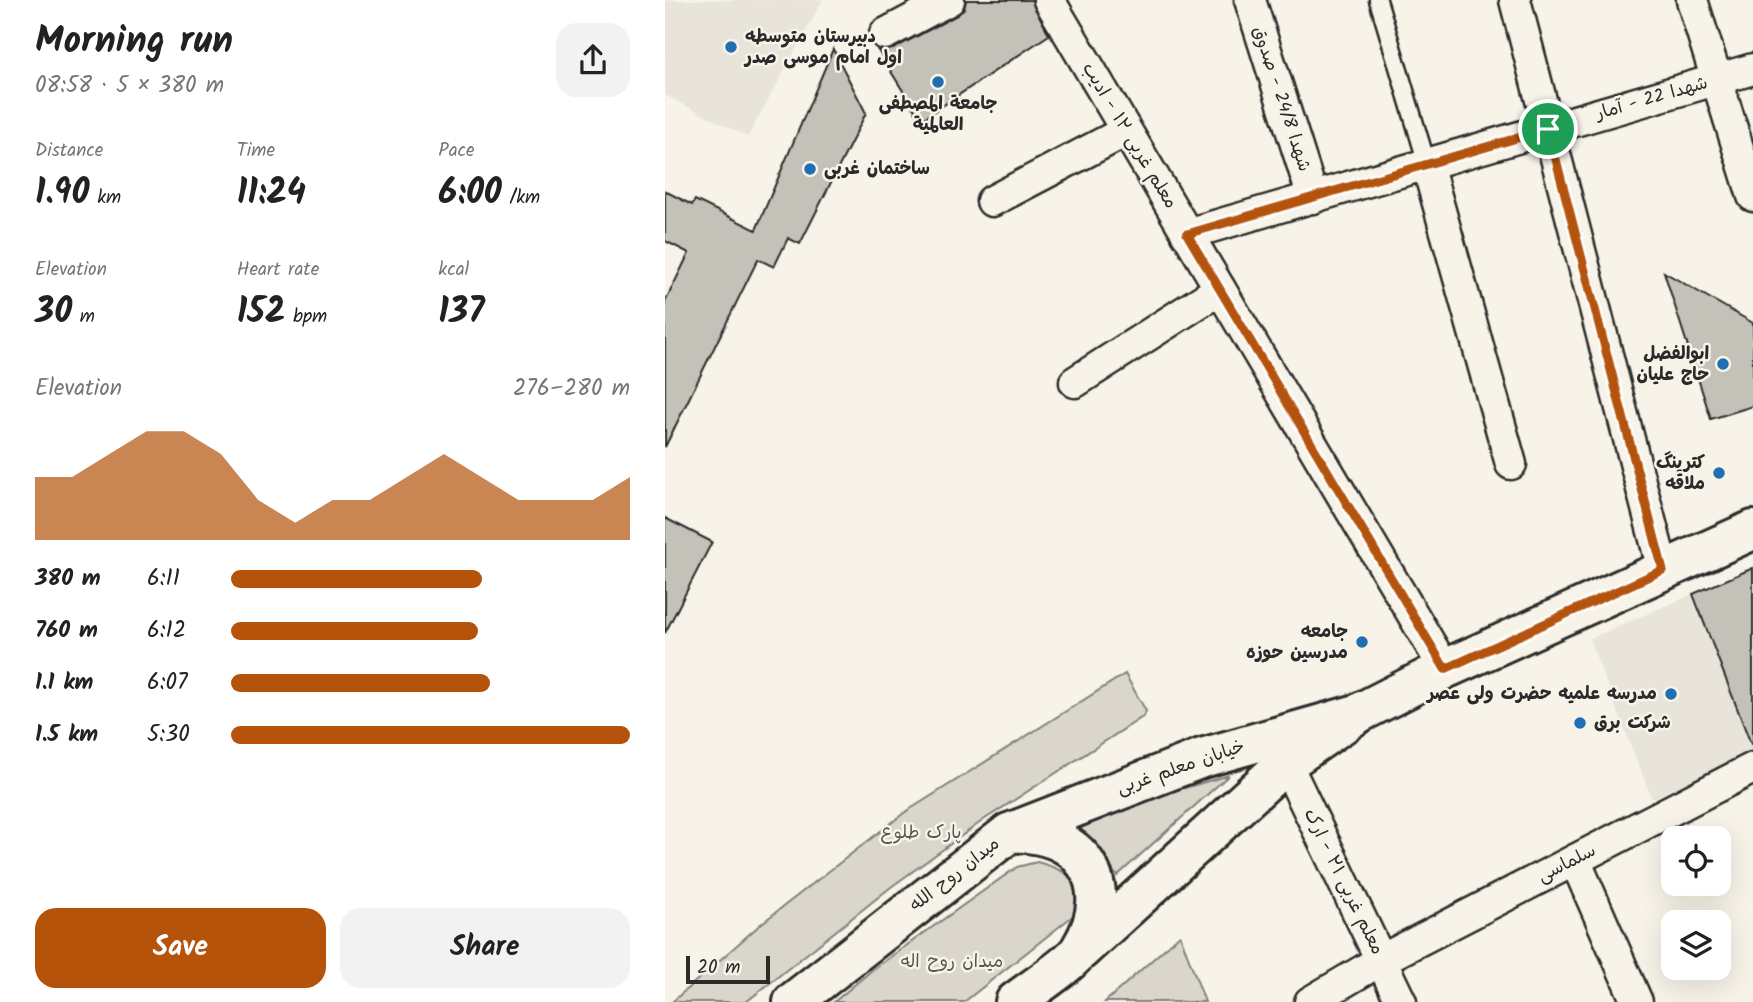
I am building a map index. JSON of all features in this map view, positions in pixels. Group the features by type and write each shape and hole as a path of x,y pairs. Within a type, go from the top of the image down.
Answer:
{"main road":[{"name":"خیابان معلم غربی","path":"1080,951 1286,763 1357,714 1445,669 1753,530"},
{"name":"خیابان معلم غربی","path":"1009,833 1202,758 1357,714"},
{"name":"میدان روح الله","path":"793,1002 1009,833 1032,832 1062,842 1088,868 1097,894 1097,909 1080,951 1015,1002"}],"street":[{"path":"885,34 949,0"},
{"name":"معلم غربی ۱۲ - ادیب","path":"1049,0 1445,669"},
{"name":"شهدا 24/8 - صدوق","path":"1250,0 1313,198"},
{"path":"1515,0 1663,570"},
{"path":"1692,0 1753,196"},
{"name":"شهدا 22 - آمار","path":"1187,234 1753,69"},
{"path":"992,201 1126,131"},
{"path":"1427,164 1511,464"},
{"path":"1075,382 1220,289"},
{"name":"معلم غربی ۲۱ - ارک","path":"1286,763 1401,1002"},
{"name":"سلماسی","path":"1310,1002 1381,960 1753,768"},
{"path":"1575,860 1637,1002"}],"lane":[{"path":"1378,0 1427,164"}],"shaded area":[{"name":"دبیرستان متوسطه اول امام موسی صدر","path":"665,0 823,0 748,137 665,95"},
{"name":"مدرسه علمیه حضرت ولی عصر","path":"1693,594 1753,753 1652,799 1589,639"}],"green space":[{"name":"پارک طلوع","path":"1125,674 1146,711 1144,716 985,819 891,887 746,1002 672,1002 762,923 904,813"},
{"path":"1229,775 1117,876 1079,829 1140,801"},
{"name":"میدان روح اله","path":"1037,862 1057,869 1072,879 1078,894 1074,915 964,1002 834,1002 872,970 1017,867"},
{"path":"1180,935 1205,1002 1105,1002"}],"building":[{"name":"جامعة المصطفی العالمیة","path":"966,0 1032,0 1049,35 921,120 877,49 893,49 957,15 964,9"},
{"path":"833,49 866,113 800,244 788,238 774,267 758,259 665,447 665,302 689,253 665,241 665,191 692,205 695,200 756,230"},
{"name":"ابوالفضل حاج علیان","path":"1664,272 1753,323 1753,406 1711,419"},
{"path":"665,518 712,542 665,633"},
{"path":"1753,568 1753,743 1751,744 1693,594"}],"place":[{"name":"دبیرستان متوسطه اول امام موسی صدر","path":"731,47"},
{"name":"جامعة المصطفی العالمیة","path":"938,82"},
{"name":"ساختمان غربی","path":"810,169"},
{"name":"ابوالفضل حاج علیان","path":"1723,364"},
{"name":"کترینگ ملاقه","path":"1719,473"},
{"name":"جامعه مدرسین حوزه","path":"1362,642"},
{"name":"مدرسه علمیه حضرت ولی عصر","path":"1671,694"},
{"name":"شرکت برق","path":"1580,723"}],"route":[{"path":"1548,129 1663,570 1445,669 1187,234 1548,129"}]}
